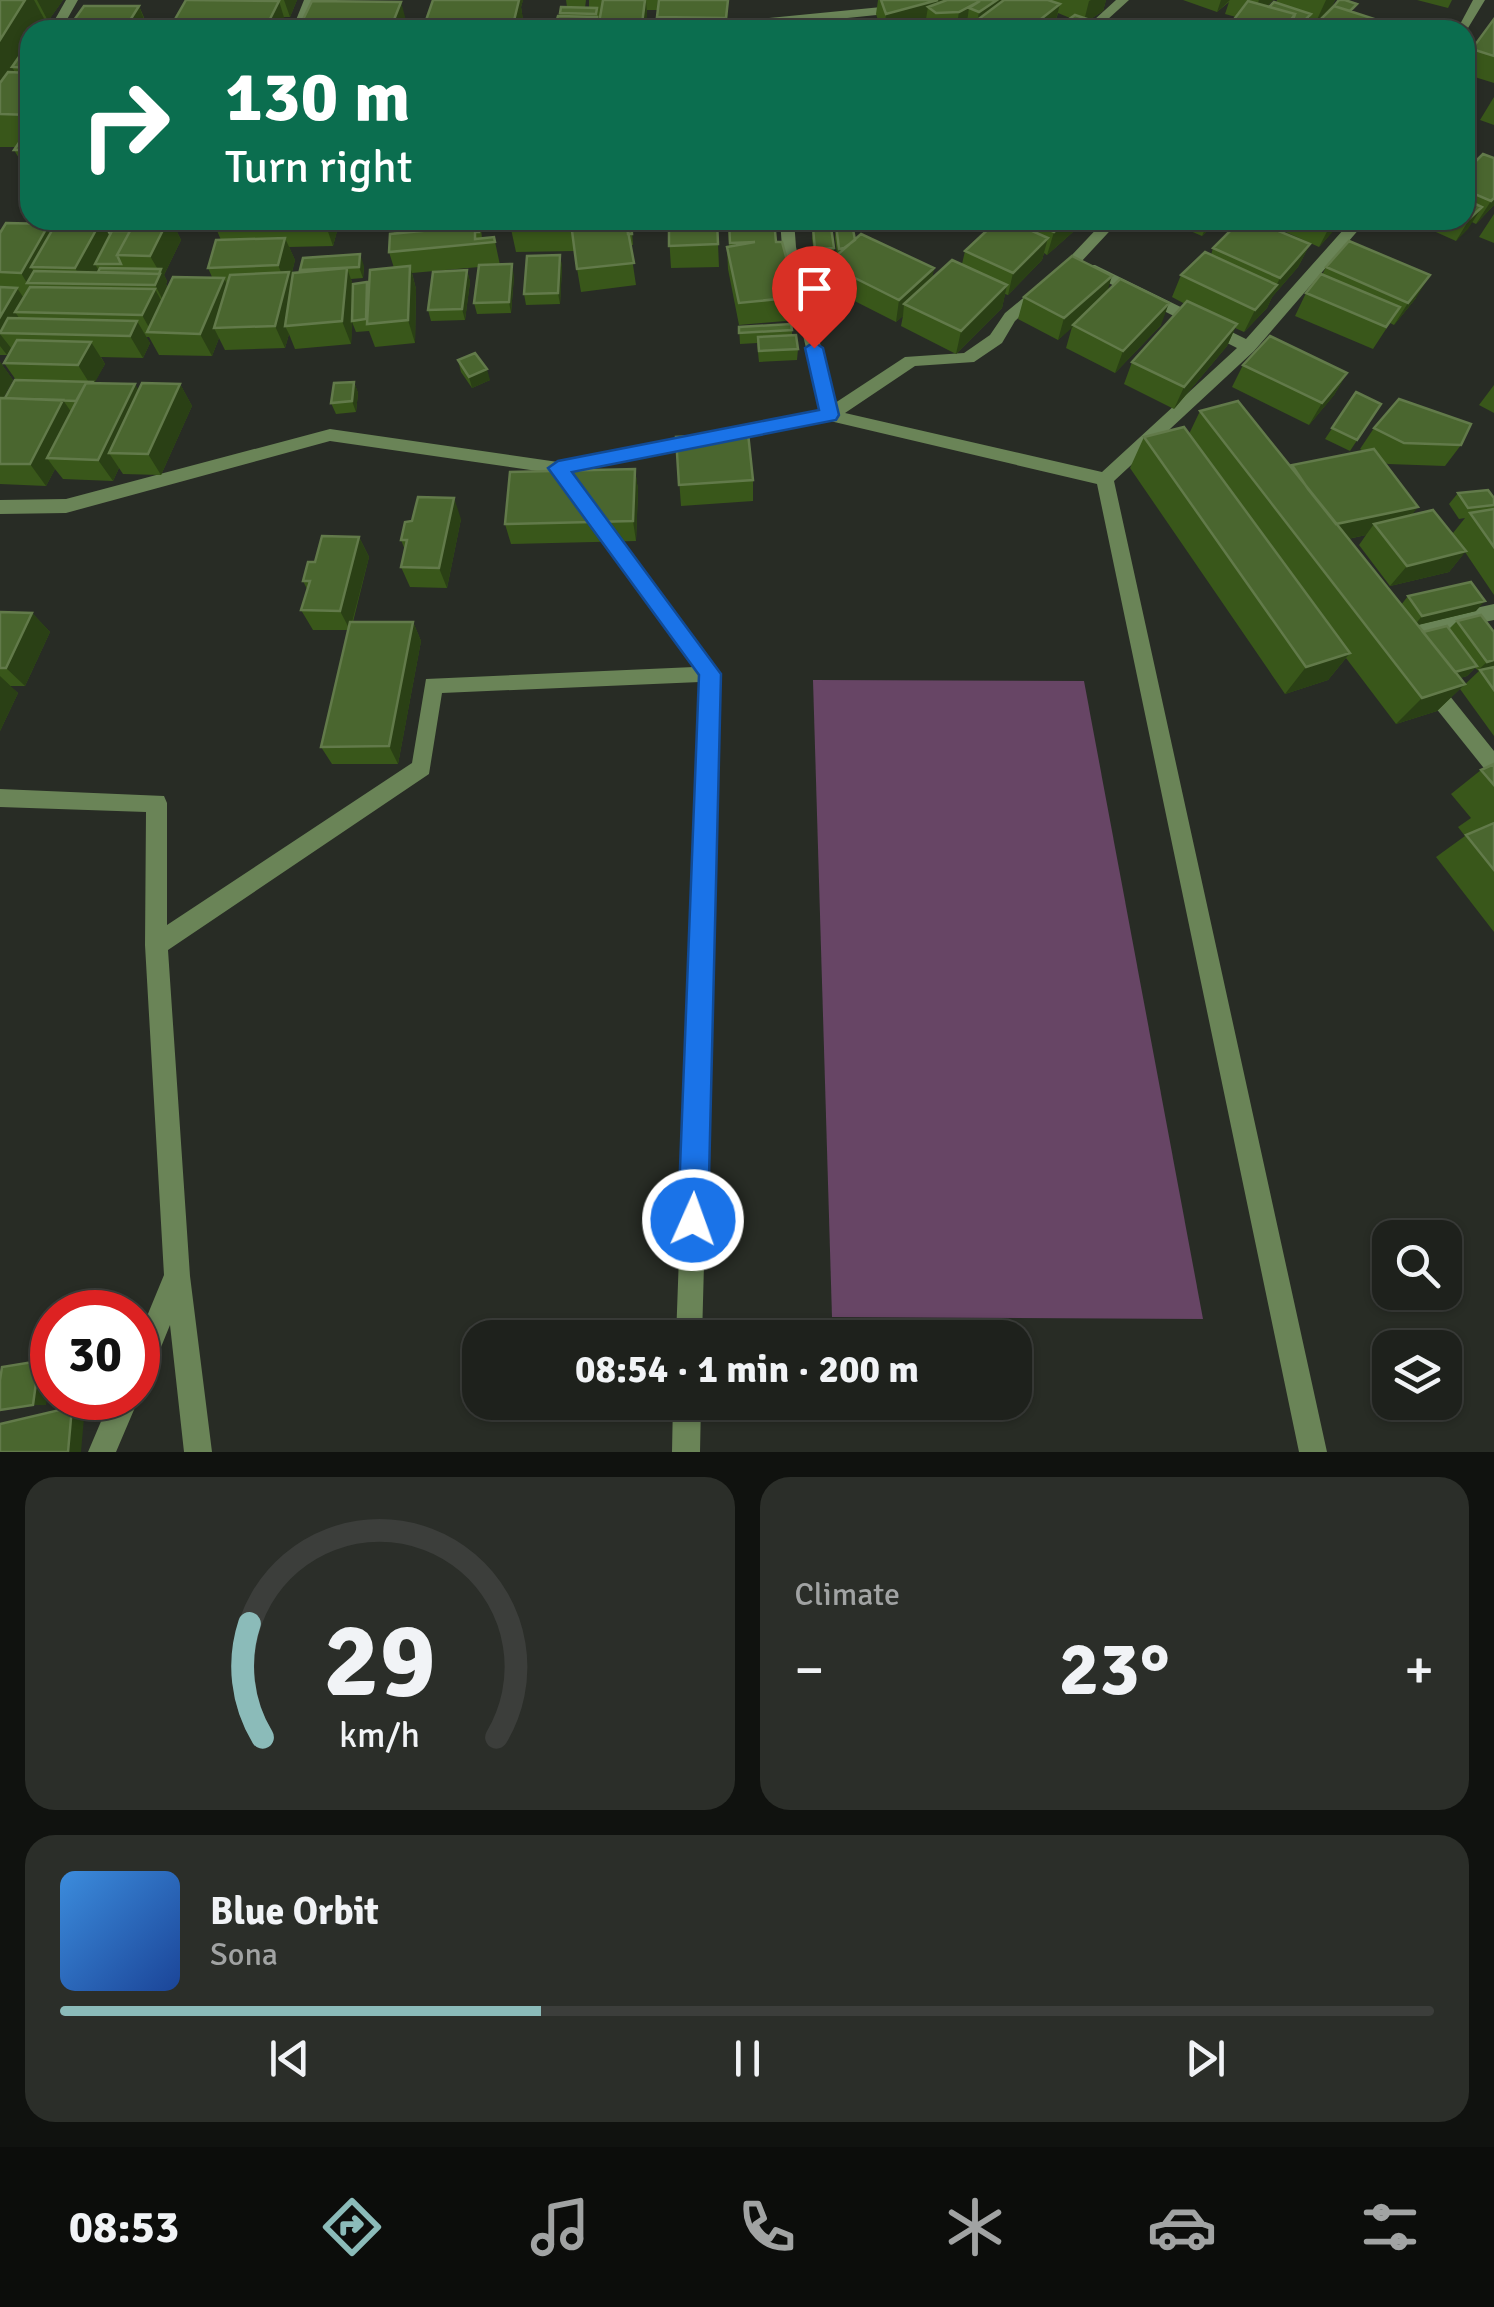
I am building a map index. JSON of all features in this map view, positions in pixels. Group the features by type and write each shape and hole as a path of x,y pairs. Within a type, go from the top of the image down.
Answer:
{"street":[{"path":"1100,20 1123,0"},
{"path":"780,20 917,7"},
{"path":"73,233 165,230"},
{"path":"788,230 830,415"},
{"path":"0,507 66,506 330,435 570,484 830,415 911,361 968,358 996,339 1010,318 1103,230"},
{"path":"1105,479 1248,347 1351,230"},
{"path":"1062,272 1248,347"},
{"path":"830,415 1105,479"},
{"path":"1105,479 1313,1452"},
{"path":"570,484 710,674 690,1320"},
{"path":"1494,612 1402,632 1397,638 1398,646 1494,766"},
{"path":"156,945 422,768 432,685 710,674"},
{"path":"0,798 157,802 156,945 177,1276 198,1452"},
{"path":"160,1317 177,1276"},
{"path":"102,1452 116,1420"},
{"path":"686,1452 687,1420"}],"shaded area":[{"path":"813,680 1084,681 1203,1319 832,1317"}],"building":[{"path":"0,0 25,0 0,40"},
{"path":"186,0 279,1 270,20 175,20"},
{"path":"433,0 519,0 514,20 426,20"},
{"path":"603,0 645,0 642,20 600,20"},
{"path":"659,0 728,0 726,18 657,17"},
{"path":"881,0 938,0 886,14"},
{"path":"947,0 997,0 979,12 969,8 980,1 959,12 936,13 928,7"},
{"path":"1004,0 1048,0 1060,4 1040,20 977,20"},
{"path":"1339,0 1357,4 1350,11 1334,6"},
{"path":"312,1 401,2 394,20 303,20"},
{"path":"1248,1 1295,14 1291,20 1234,20"},
{"path":"1274,2 1311,14 1305,20 1293,20 1295,14 1269,7"},
{"path":"84,6 139,6 130,20 74,20"},
{"path":"1334,6 1378,20 1324,20 1321,19"},
{"path":"561,7 597,8 596,14 560,13"},
{"path":"558,16 597,17 596,20 557,20"},
{"path":"1494,19 1494,56 1475,50"},
{"path":"8,72 20,73 20,115 0,114 0,83"},
{"path":"1483,154 1494,158 1491,201 1475,194 1475,162"},
{"path":"6,223 20,223 20,230 46,230 21,273 0,272 0,233"},
{"path":"52,230 96,230 75,268 31,267"},
{"path":"131,230 163,230 150,256 117,255"},
{"path":"475,230 475,239 494,237 495,242 389,252 390,234"},
{"path":"628,230 634,263 577,269 572,231"},
{"path":"669,230 717,230 718,244 669,246"},
{"path":"729,230 775,230 797,297 739,303 727,247 755,242 730,243"},
{"path":"813,230 831,230 834,248 815,249"},
{"path":"837,230 853,230 855,240 839,249"},
{"path":"987,230 1030,230 1048,238 1013,273 965,251"},
{"path":"1231,230 1276,230 1310,244 1280,278 1213,248"},
{"path":"112,231 130,231 117,255 121,264 95,264"},
{"path":"861,234 934,268 899,300 827,264"},
{"path":"285,238 278,265 208,268 216,240"},
{"path":"1349,241 1430,275 1408,303 1326,267"},
{"path":"1205,252 1277,285 1255,310 1181,275"},
{"path":"360,254 359,267 300,270 303,258"},
{"path":"560,255 558,293 524,294 527,256"},
{"path":"1072,256 1112,276 1064,318 1024,297"},
{"path":"952,260 1007,285 961,331 904,304"},
{"path":"512,264 509,302 474,303 479,265"},
{"path":"410,266 408,320 367,324 370,270"},
{"path":"100,268 161,269 159,274 98,272"},
{"path":"347,268 342,321 285,326 293,273"},
{"path":"467,270 462,309 428,310 433,272"},
{"path":"34,271 160,274 155,285 27,283"},
{"path":"289,272 275,326 214,328 230,275"},
{"path":"1321,274 1400,307 1386,327 1306,293"},
{"path":"173,277 224,278 200,334 147,332"},
{"path":"1120,279 1169,303 1123,351 1073,325"},
{"path":"367,282 366,319 352,321 353,284"},
{"path":"0,287 17,288 0,317"},
{"path":"30,287 155,289 142,315 15,312"},
{"path":"1187,301 1237,324 1184,387 1132,362"},
{"path":"8,318 137,321 130,336 0,333"},
{"path":"791,324 792,330 739,333 739,327"},
{"path":"796,335 798,349 759,351 758,337"},
{"path":"1270,336 1347,373 1322,403 1243,365"},
{"path":"17,340 91,342 78,365 4,363"},
{"path":"475,353 487,369 469,377 458,360"},
{"path":"15,380 92,382 86,383 76,401 5,398"},
{"path":"354,382 352,401 331,403 334,383"},
{"path":"86,383 135,384 98,460 47,458"},
{"path":"142,383 180,384 148,454 109,453"},
{"path":"1356,392 1381,404 1357,440 1332,428"},
{"path":"0,398 63,400 30,464 0,464"},
{"path":"1399,399 1471,424 1461,445 1404,443 1374,428"},
{"path":"1238,401 1465,684 1422,698 1200,411"},
{"path":"1184,427 1350,653 1306,667 1144,437"},
{"path":"748,433 753,480 679,485 676,437"},
{"path":"1374,449 1418,507 1336,524 1292,465"},
{"path":"635,469 633,521 505,524 510,472"},
{"path":"1488,490 1494,505 1468,508 1458,493"},
{"path":"418,497 454,498 439,568 401,567 407,540 401,540 405,522 412,521"},
{"path":"1494,509 1494,547 1470,513"},
{"path":"1433,510 1466,551 1407,566 1374,524"},
{"path":"322,536 359,537 340,611 301,610 310,581 303,581 308,562 315,562"},
{"path":"1471,582 1485,601 1422,616 1408,596"},
{"path":"0,612 32,613 6,668 0,668"},
{"path":"1481,615 1494,632 1494,660 1487,662 1457,621"},
{"path":"350,622 413,622 389,746 321,747"},
{"path":"1447,626 1477,666 1455,672 1423,632"},
{"path":"1494,667 1494,690 1480,670"},
{"path":"1494,764 1494,785 1481,770"},
{"path":"1494,823 1494,870 1466,835"},
{"path":"30,1362 30,1405 0,1410 2,1367"},
{"path":"30,1417 30,1420 71,1420 68,1452 0,1452 0,1424"}],"route":[{"path":"693,1220 710,674 558,468 830,415 814,348"}]}
